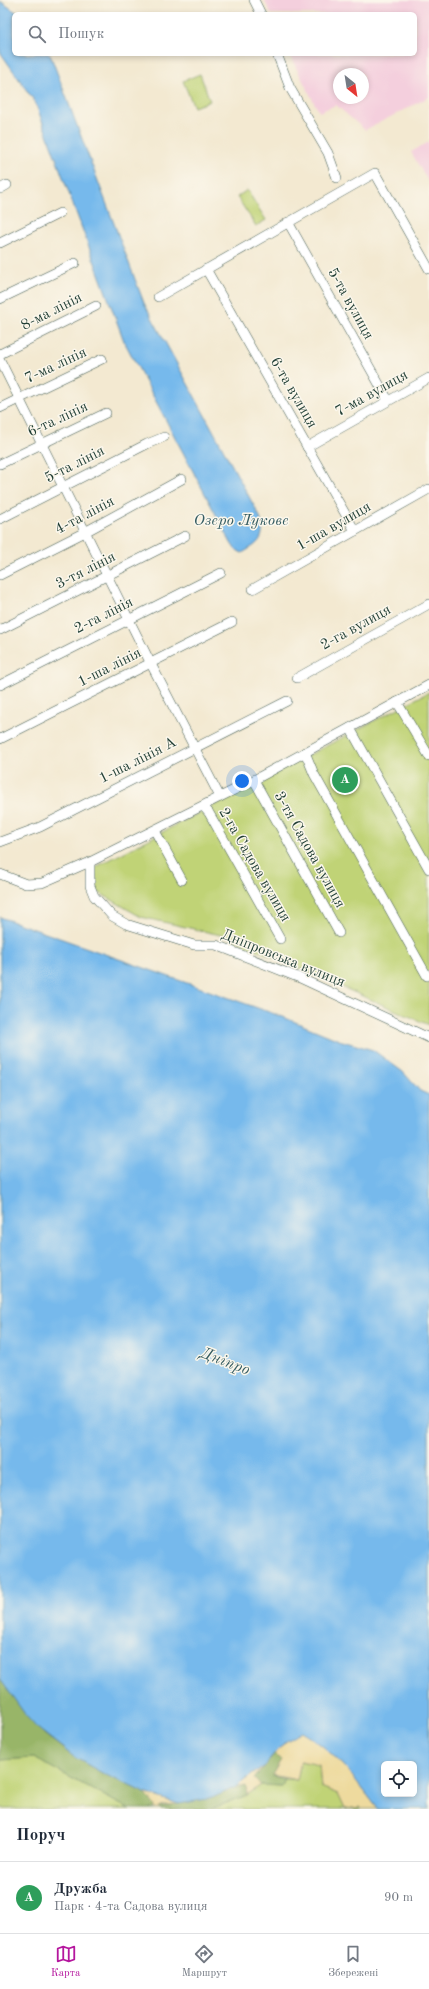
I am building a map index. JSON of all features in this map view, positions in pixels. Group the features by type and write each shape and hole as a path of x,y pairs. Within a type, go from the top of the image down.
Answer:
{"street":[{"path":"254,0 260,12"},
{"path":"278,56 290,88 328,153 337,178"},
{"path":"158,297 375,173 429,269"},
{"path":"0,244 60,213"},
{"name":"5-та вулиця","path":"288,222 388,400"},
{"path":"0,299 75,263"},
{"name":"6-та вулиця","path":"206,269 355,531"},
{"name":"8-ма лінія","path":"0,354 96,306"},
{"name":"7-ма лінія","path":"0,408 102,359"},
{"path":"0,360 62,488 220,797"},
{"name":"7-ма вулиця","path":"307,447 429,378"},
{"name":"6-та лінія","path":"0,464 106,413"},
{"name":"5-та лінія","path":"0,519 147,444 164,437"},
{"name":"4-та лінія","path":"0,575 85,532 182,479"},
{"name":"1-ша вулиця","path":"253,589 429,490"},
{"name":"3-тя лінія","path":"0,630 185,536"},
{"name":"2-га лінія","path":"0,685 128,618 221,573"},
{"name":"2-га вулиця","path":"297,678 429,604"},
{"name":"1-ша лінія","path":"0,739 232,622"},
{"path":"0,874 26,884 42,883 90,862 155,831 254,780 429,685"},
{"name":"1-ша лінія А","path":"0,842 40,827 287,701"},
{"path":"397,702 429,756"},
{"path":"350,728 429,869"},
{"path":"305,752 314,774 426,976"},
{"name":"3-тя Садова вулиця","path":"254,780 340,933"},
{"name":"2-га Садова вулиця","path":"203,806 209,813 280,939"},
{"path":"155,831 182,880"},
{"name":"Дніпровська вулиця","path":"90,862 90,886 94,896 112,916 126,924 194,945 216,944 300,978 429,1038"}],"shaded area":[{"path":"264,0 429,0 429,97 365,130 336,105 319,112 290,56 417,56 417,12 270,12"},
{"path":"429,142 429,183 411,152"}],"green space":[{"path":"200,74 210,101 194,107 183,81"},
{"path":"247,190 266,220 256,226 237,197"},
{"path":"429,692 429,1025 225,936 141,917 98,892 94,868"},
{"path":"0,1679 27,1717 45,1735 74,1757 104,1774 145,1793 156,1806 154,1809 129,1809 34,1758 0,1760"},
{"path":"275,1754 281,1760 272,1776 285,1779 282,1786 261,1785 254,1779"},
{"path":"34,1758 129,1809 0,1809 0,1760"},
{"path":"301,1761 319,1765 321,1787 338,1794 345,1809 211,1809 247,1795 261,1785 282,1786 285,1779 297,1780"},
{"path":"246,1786 247,1795 211,1809 160,1809 159,1807 212,1798 234,1788"},
{"path":"361,1807 362,1809 345,1809"}],"sand":[{"path":"302,1731 324,1747 344,1766 378,1809 362,1809 360,1807 345,1809 338,1794 321,1787 319,1765 301,1761 297,1780 272,1775 281,1760 275,1754 285,1742"},
{"path":"264,1766 254,1779 261,1785 247,1795 246,1786 234,1788"},
{"path":"145,1793 179,1804 164,1805 159,1807 160,1809 154,1809 155,1806"}],"water":[{"name":"Озеро Лукове","path":"0,1 16,12 12,12 12,56 51,56 144,303 260,517 262,524 262,535 260,539 257,543 242,553 235,549 231,543 124,341 35,102 0,52"},
{"name":"Дніпро","path":"0,917 283,1017 339,1040 373,1050 403,1072 420,1091 429,1095 429,1809 378,1809 344,1766 314,1739 302,1732 285,1742 264,1766 234,1788 212,1798 179,1804 145,1793 104,1774 74,1757 36,1727 0,1679"}],"place":[{"name":"Дружба","path":"345,780"}]}
